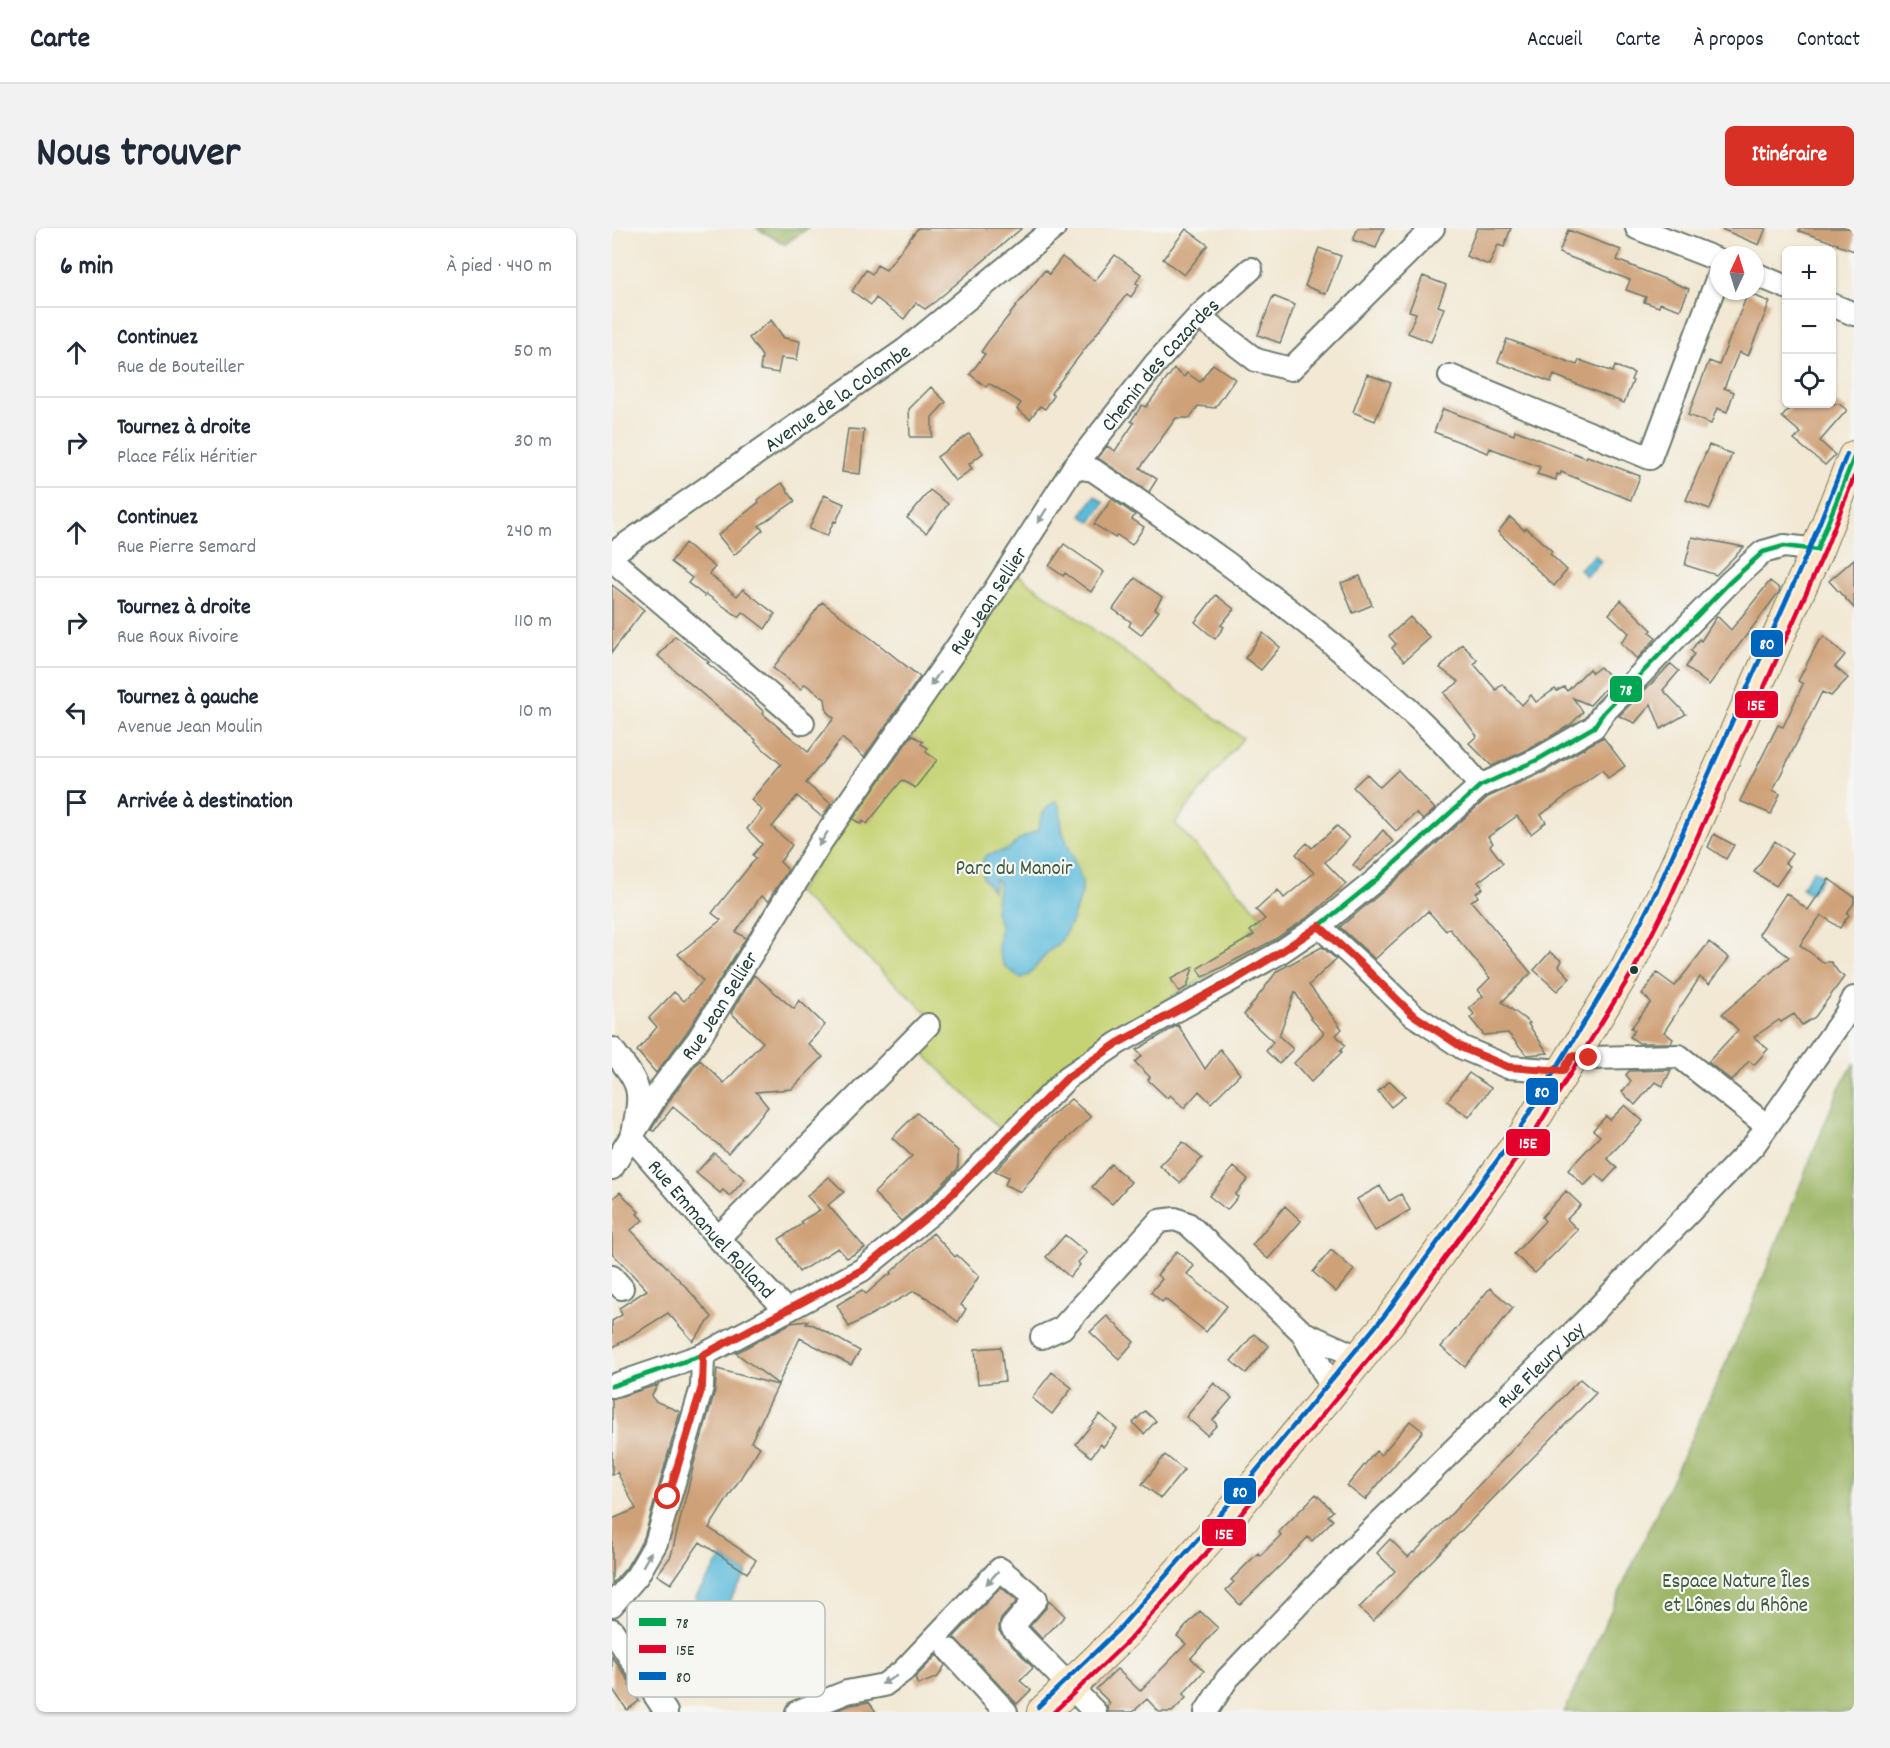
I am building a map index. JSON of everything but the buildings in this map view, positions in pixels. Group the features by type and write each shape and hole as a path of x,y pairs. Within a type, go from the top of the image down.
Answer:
{"main road":[{"path":"1042,1712 1123,1635 1235,1509 1332,1388 1390,1321 1523,1137 1627,967 1664,893 1818,550 1854,457"}],"street":[{"name":"Avenue de la Colombe","path":"612,554 904,350 1054,228"},
{"path":"1209,324 1256,360 1291,369 1433,228"},
{"path":"1637,228 1710,256"},
{"name":"Chemin des Cazardes","path":"1074,467 1155,364 1198,316 1251,269"},
{"path":"1764,278 1782,285"},
{"path":"1450,376 1650,458 1710,298"},
{"path":"1836,307 1854,314"},
{"path":"1074,467 1093,470 1304,620 1395,696 1459,758 1480,786"},
{"name":"Rue Jean Sellier","path":"612,1168 662,1088 725,999 821,842 969,630 1074,467"},
{"path":"612,1386 703,1355 862,1270 938,1208 1068,1077 1118,1043 1236,979 1319,926 1377,879 1480,786 1537,760 1594,727 1604,712 1729,583 1763,552 1784,546 1818,550"},
{"path":"612,560 803,723"},
{"path":"1319,926 1412,1014 1463,1048 1508,1067 1568,1064 1589,1058 1679,1056 1767,1126"},
{"name":"Rue Fleury Jay","path":"1206,1712 1227,1678 1398,1502 1590,1316 1754,1146 1846,1014 1854,998"},
{"path":"718,1238 928,1025"},
{"name":"Rue Emmanuel Rolland","path":"612,1048 635,1078 639,1090 632,1138 718,1238 786,1310"},
{"path":"1042,1337 1062,1328 1159,1221 1175,1219 1188,1224 1302,1332 1332,1388"},
{"path":"1302,1332 1358,1357"},
{"path":"612,1605 637,1576 656,1544 702,1387 703,1355"},
{"path":"797,1712 847,1692 884,1684 903,1671 1000,1569 1036,1599 1012,1627 1095,1712"},
{"path":"612,1630 627,1653"},
{"path":"949,1650 1006,1712"},
{"path":"656,1697 666,1712"}],"green space":[{"path":"756,228 808,228 785,244"},
{"name":"Parc du Manoir","path":"1017,574 1243,738 1175,823 1264,919 1250,931 1264,948 1179,992 1081,1054 1001,1130 920,1050 940,1025 797,892"},
{"name":"Espace Nature Îles et Lônes du Rhône","path":"1854,1064 1854,1712 1564,1712 1747,1318 1839,1088"}],"water":[{"path":"1095,496 1104,503 1091,522 1081,515"},
{"path":"1595,555 1601,562 1586,576 1579,569"},
{"path":"1056,801 1060,807 1062,830 1082,880 1082,893 1071,923 1059,944 1048,952 1029,975 1021,978 1005,967 998,951 1000,925 995,911 999,881 995,880 993,891 983,878 983,859 987,855 1009,849 1018,840 1038,830 1044,813"},
{"path":"1814,870 1823,876 1811,893 1807,893 1802,887"},
{"path":"722,1557 747,1573 729,1601 699,1601 695,1598"}],"transit line":[{"name":"80","path":"1038,1707 1118,1630 1229,1504 1384,1316 1517,1133 1620,963 1657,890 1810,547 1847,454"},
{"name":"78","path":"1817,550 1854,457"},
{"name":"15E","path":"1054,1712 1129,1640 1241,1514 1396,1326 1529,1141 1633,971 1671,896 1824,553 1854,477"},
{"name":"78","path":"612,1386 703,1355 862,1270 938,1208 1068,1077 1118,1043 1279,953 1319,926 1377,879 1480,786 1537,760 1594,727 1604,712 1729,583 1763,552 1784,546 1817,550"}],"route":[{"path":"668,1497 702,1387 703,1355 862,1270 938,1208 1068,1077 1118,1043 1236,979 1319,926 1412,1014 1463,1048 1508,1067 1563,1071 1572,1056 1589,1058"}]}
